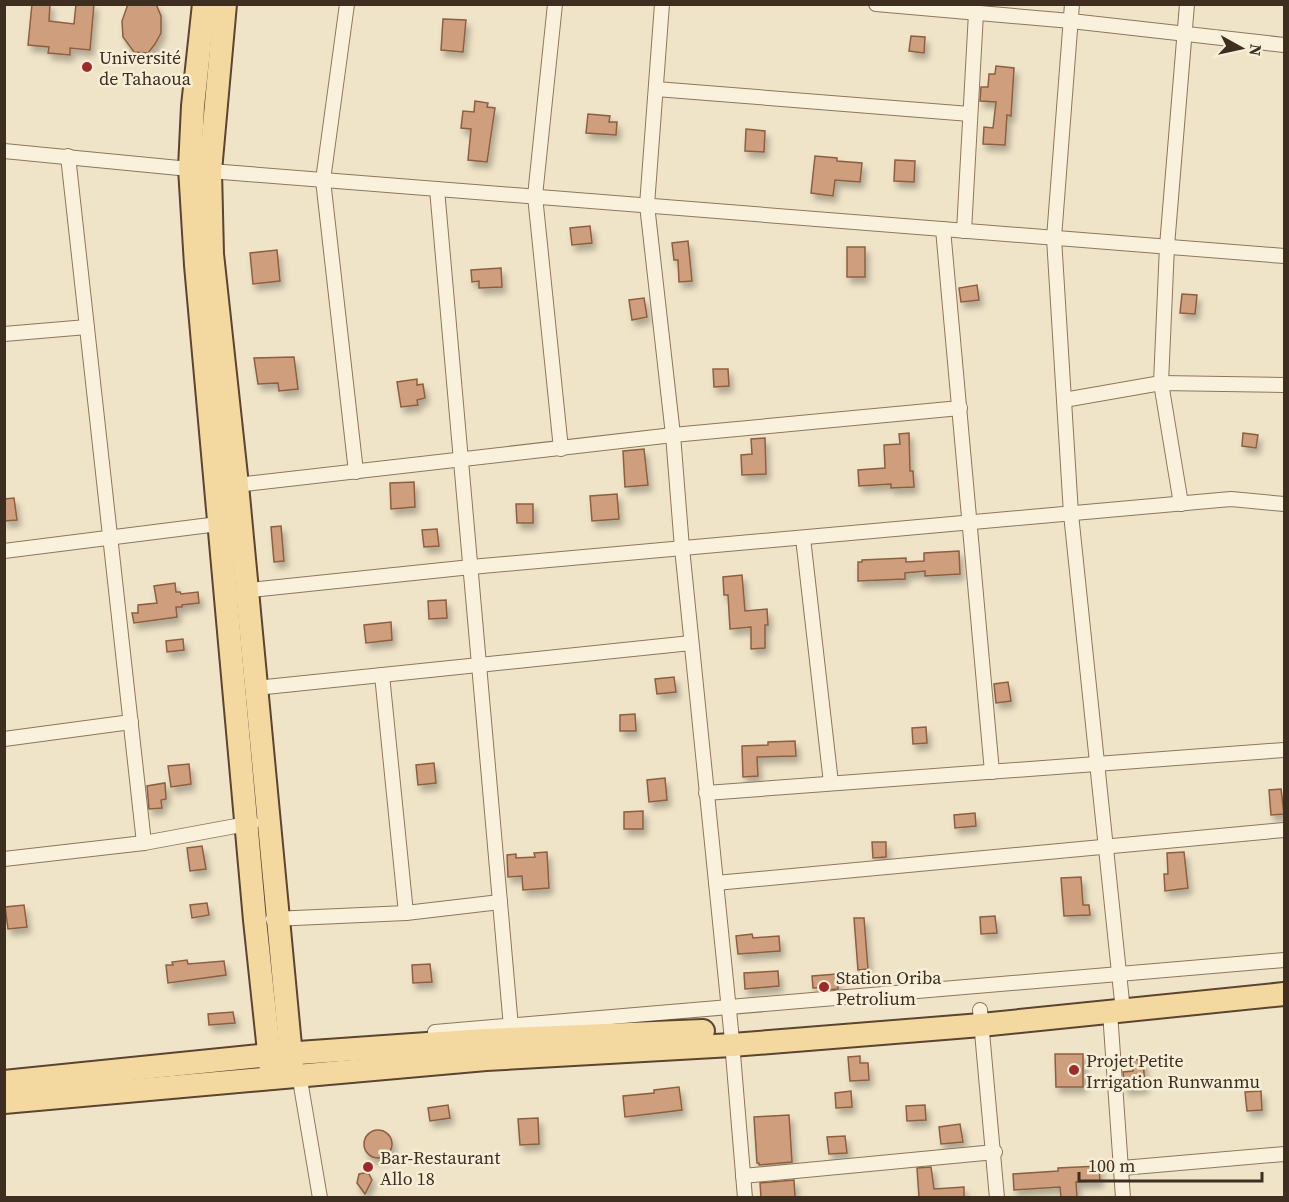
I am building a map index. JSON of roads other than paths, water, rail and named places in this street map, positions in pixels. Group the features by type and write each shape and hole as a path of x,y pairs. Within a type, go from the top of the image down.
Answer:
{"main road":[{"path":"204,4 193,106 212,254 237,485 230,523"},
{"path":"225,4 200,169 196,265 230,523 267,920 283,1060"},
{"path":"237,592 256,688 258,822"},
{"path":"4,1082 283,1060 484,1040 731,1037 981,1018 1118,998 1284,978"},
{"path":"1118,998 1284,994"},
{"path":"4,1102 283,1060"}],"street":[{"path":"347,4 323,180 356,472"},
{"path":"555,4 535,196 561,449"},
{"path":"662,4 647,206 673,435 745,1197"},
{"path":"876,4 1071,21 1284,45"},
{"path":"1072,4 1054,238 1071,514 1106,847 1118,998 1123,1197"},
{"path":"1181,504 1161,383 1167,246 1187,4"},
{"path":"964,231 976,13"},
{"path":"656,89 970,114"},
{"path":"4,151 323,180 1284,256"},
{"path":"68,156 144,843"},
{"path":"437,189 511,1027"},
{"path":"943,229 992,772"},
{"path":"4,334 87,327"},
{"path":"1064,400 1161,383 1284,385"},
{"path":"237,485 673,435 960,408"},
{"path":"237,592 471,567 1181,504 1231,500 1284,504"},
{"path":"4,551 230,523"},
{"path":"803,538 831,783"},
{"path":"256,688 691,643"},
{"path":"382,675 406,913"},
{"path":"4,739 131,722"},
{"path":"706,792 1284,750"},
{"path":"4,860 144,843 258,822"},
{"path":"716,883 1284,830"},
{"path":"267,920 406,913 500,902"},
{"path":"320,1197 283,1060 511,1027 728,1006 1118,998 1284,960"},
{"path":"981,1018 997,1197"},
{"path":"743,1176 994,1152"},
{"path":"1122,1168 1284,1154"}],"place":[{"name":"Université de Tahaoua","path":"87,67"},
{"name":"Station Oriba Petrolium","path":"824,987"},
{"name":"Projet Petite Irrigation Runwanmu","path":"1074,1070"},
{"name":"Bar-Restaurant Allo 18","path":"368,1167"}]}
